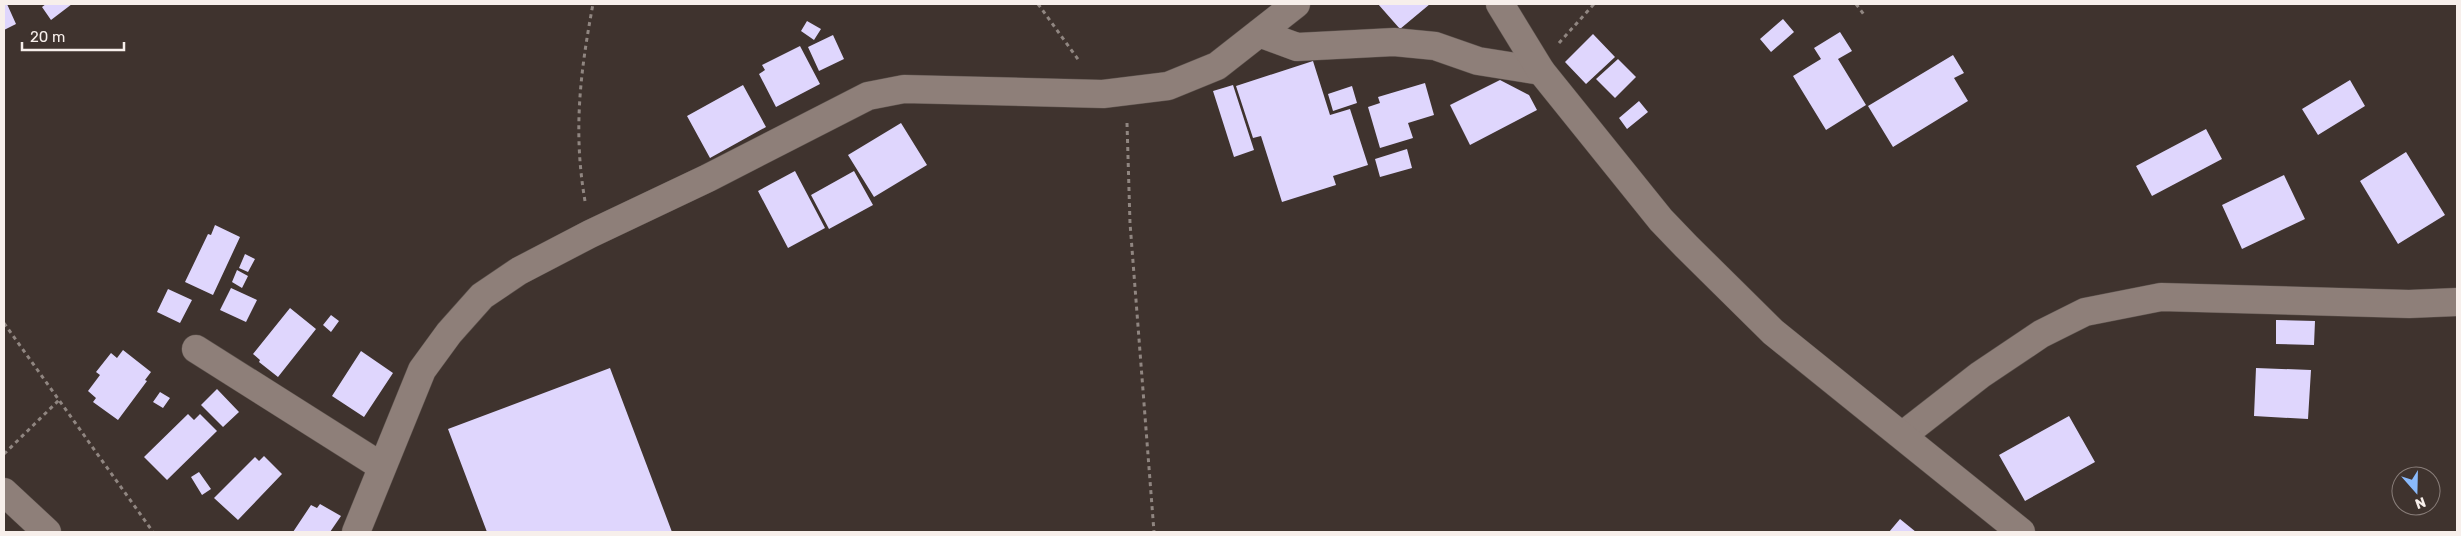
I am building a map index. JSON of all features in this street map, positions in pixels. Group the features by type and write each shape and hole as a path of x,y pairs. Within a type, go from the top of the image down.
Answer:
{"street":[{"path":"356,532 381,466 422,370 450,333 482,296 519,271 590,234 708,178 868,96 904,90 1115,93 1168,86 1217,66 1296,4"},
{"path":"1500,4 1541,71 1662,220 1686,246 1773,332 2021,532"},
{"path":"1258,33 1297,47 1394,42 1435,46 1478,61 1541,71"},
{"path":"1903,435 1980,375 2041,334 2085,312 2161,297 2409,304 2457,302"},
{"path":"196,348 381,466"},
{"path":"4,492 47,532"}],"path":[{"path":"590,234 579,170 578,110 593,4"},
{"path":"1038,4 1115,93 1130,223 1154,532"},
{"path":"1541,71 1554,49 1594,4"},
{"path":"1856,4 1865,16"},
{"path":"4,323 153,532"},
{"path":"4,454 59,400"}],"building":[{"path":"4,4 7,4 16,24 4,30"},
{"path":"46,4 72,4 51,20 42,7"},
{"path":"1378,4 1430,4 1400,29"},
{"path":"1783,19 1794,32 1771,52 1760,39"},
{"path":"807,21 821,29 814,40 801,31"},
{"path":"1840,32 1852,51 1838,59 1866,105 1826,130 1793,76 1821,59 1814,48"},
{"path":"1593,34 1615,57 1586,84 1565,62"},
{"path":"833,35 844,59 819,71 808,47"},
{"path":"800,46 820,84 776,107 759,74 765,70 762,65"},
{"path":"1953,55 1964,73 1954,78 1968,101 1893,147 1868,106"},
{"path":"1618,59 1636,77 1615,98 1596,79"},
{"path":"1313,61 1330,115 1350,109 1368,165 1333,176 1336,185 1282,202 1261,136 1253,138 1236,86"},
{"path":"1500,80 1529,95 1537,110 1470,145 1450,105"},
{"path":"2350,80 2365,106 2318,135 2302,109"},
{"path":"1425,83 1434,115 1408,123 1413,138 1380,148 1368,107 1380,103 1378,97"},
{"path":"743,85 766,127 710,158 687,116"},
{"path":"1233,85 1254,150 1234,157 1213,91"},
{"path":"1352,86 1357,103 1333,111 1328,94"},
{"path":"1639,101 1648,112 1627,129 1619,118"},
{"path":"901,123 927,165 874,197 848,155"},
{"path":"2206,129 2222,159 2152,196 2136,166"},
{"path":"1407,149 1412,168 1380,177 1375,159"},
{"path":"2406,152 2445,215 2398,244 2360,181"},
{"path":"795,171 825,228 788,248 758,191"},
{"path":"854,171 873,205 829,229 811,195"},
{"path":"2284,175 2305,219 2242,249 2222,205"},
{"path":"215,225 240,237 213,295 185,282 208,234 211,235"},
{"path":"245,254 255,259 248,272 239,268"},
{"path":"237,270 248,276 242,288 232,282"},
{"path":"231,288 257,300 246,322 220,310"},
{"path":"168,289 192,300 180,323 157,312"},
{"path":"290,308 316,329 278,377 259,362 260,360 253,354"},
{"path":"331,315 339,321 331,332 323,325"},
{"path":"2276,320 2315,321 2314,345 2276,344"},
{"path":"123,350 151,372 145,380 147,381 118,420 93,402 96,398 88,391 100,375 96,372 111,353 117,358"},
{"path":"361,351 393,373 364,417 332,396"},
{"path":"610,368 672,532 487,532 448,429"},
{"path":"2256,368 2311,370 2308,419 2254,416"},
{"path":"217,389 239,412 223,427 201,405"},
{"path":"160,392 170,398 163,408 153,402"},
{"path":"188,414 194,420 200,414 217,431 167,480 144,457"},
{"path":"2069,416 2095,462 2025,501 1999,455"},
{"path":"264,456 282,474 238,520 214,498 255,457 259,461"},
{"path":"199,472 211,489 202,495 191,477"},
{"path":"320,504 341,516 330,532 293,532 311,505 317,508"},
{"path":"1900,519 1916,532 1889,532"}]}
